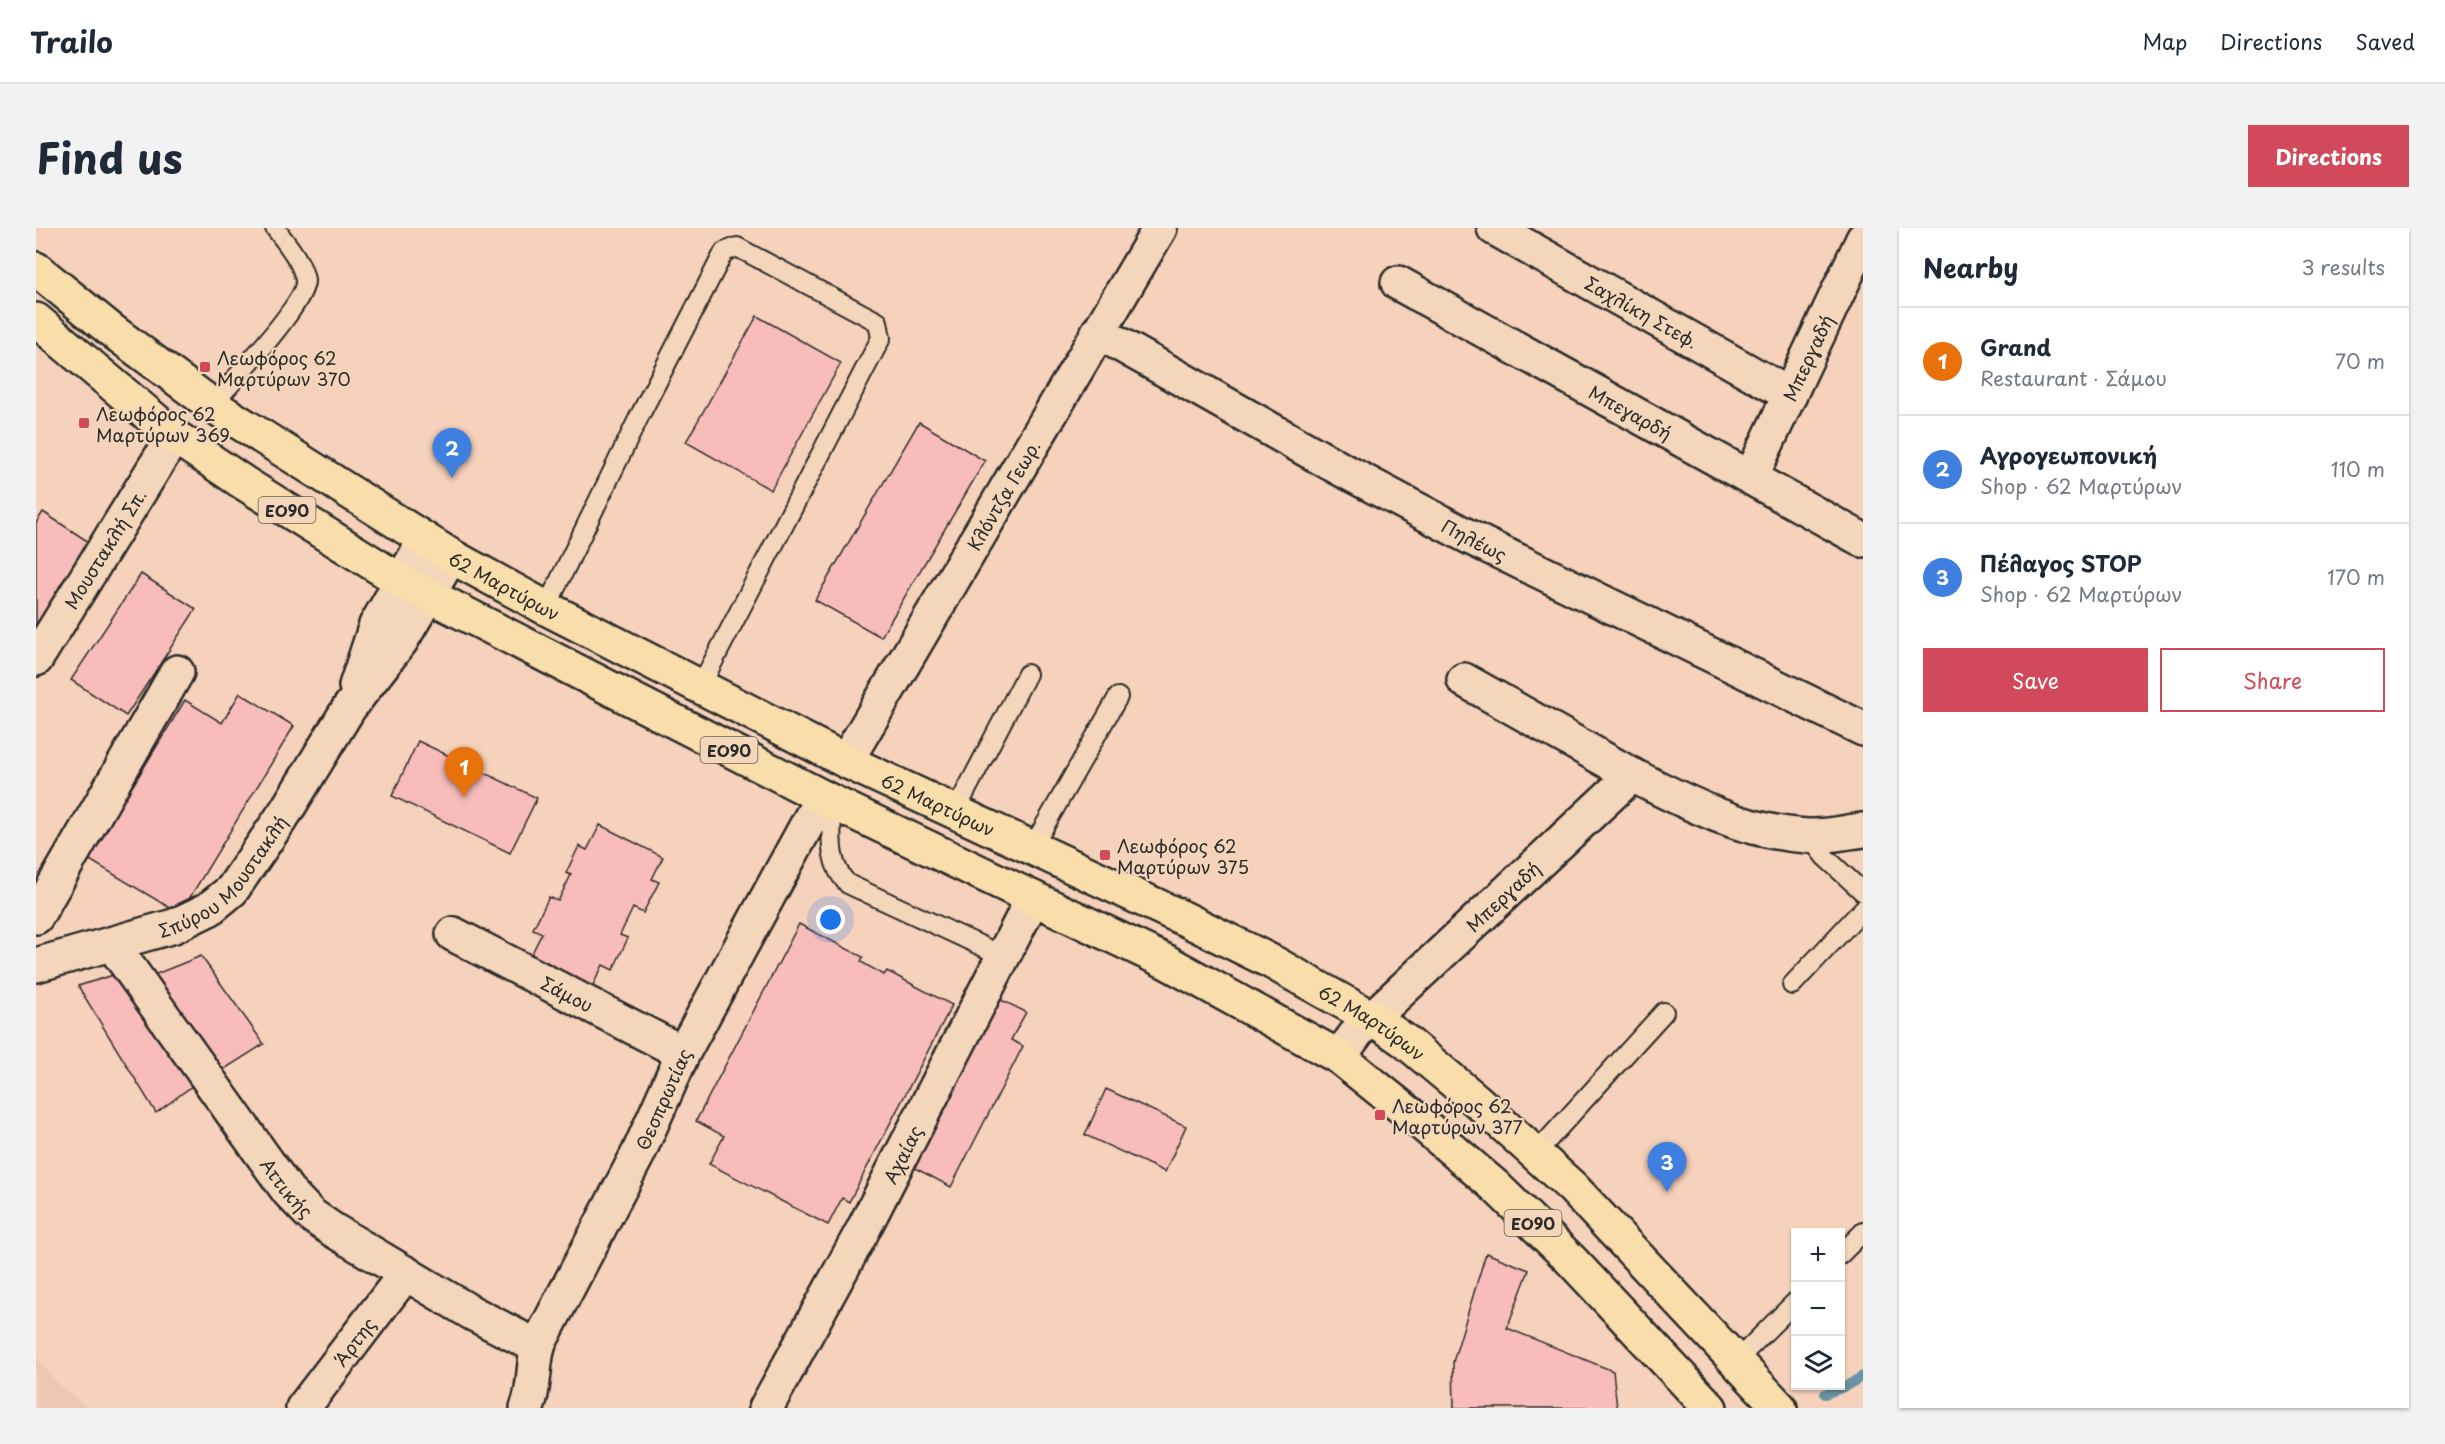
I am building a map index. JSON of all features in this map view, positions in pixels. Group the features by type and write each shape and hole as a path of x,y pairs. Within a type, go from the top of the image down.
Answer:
{"main road":[{"name":"62 Μαρτύρων","path":"36,269 111,330 212,405 438,548 546,608 846,761 1272,962 1372,1018 1433,1064 1536,1153 1616,1231 1780,1408"},
{"name":"ΕΟ90","path":"36,320 174,436 244,483 415,588 827,800 1165,961 1339,1057 1495,1186 1570,1259 1710,1408"}],"street":[{"name":"Κλόντζα Γεωρ.","path":"846,761 1160,228"},
{"name":"Σαχλίκη Στεφ.","path":"1494,228 1790,395"},
{"name":"Μπεργαδή","path":"1751,477 1863,239"},
{"name":"Μπεγαρδή","path":"1398,283 1863,540"},
{"name":"Πηλέως","path":"1098,332 1464,535 1863,729"},
{"name":"Μουστακλή Σπ.","path":"36,659 174,436"},
{"name":"Σπύρου Μουστακλή","path":"36,965 147,935 191,919 215,905 231,890 286,811 350,708 401,641 415,588 438,548"},
{"path":"36,917 177,672"},
{"path":"1464,680 1632,775 1695,807 1750,826 1809,836 1863,830"},
{"name":"Μπεργαδή","path":"1339,1057 1372,1018 1632,775"},
{"name":"Θεσπρωτίας","path":"527,1408 535,1383 535,1354 538,1347 638,1154 683,1053 827,800"},
{"name":"Αχαίας","path":"766,1408 859,1238 1033,898"},
{"name":"Σάμου","path":"453,934 683,1053"},
{"name":"Αττικής","path":"112,944 288,1191 311,1215 472,1313 538,1347"},
{"name":"Άρτης","path":"303,1408 406,1273"}],"lane":[{"path":"212,405 289,314 304,290 306,282 297,259 275,228"},
{"path":"546,608 639,415 724,252 737,247 878,322 880,338 700,687"},
{"path":"955,812 1027,674"},
{"path":"1032,848 1118,697"},
{"path":"827,800 834,861 839,876 848,884 1002,956"},
{"path":"1809,836 1825,857 1863,892"},
{"path":"1792,985 1863,909"},
{"path":"1536,1153 1664,1012"},
{"path":"1845,1250 1863,1232"},
{"path":"1736,1361 1791,1306"}],"shaded area":[{"path":"36,1358 56,1382 87,1408 36,1408"}],"building":[{"path":"757,316 841,363 771,490 686,442"},
{"path":"919,422 985,461 881,637 815,600"},
{"path":"43,512 98,548 36,640 36,523"},
{"path":"141,574 196,609 126,716 71,680"},
{"path":"240,693 294,726 180,914 88,859 185,700 222,723"},
{"path":"418,741 537,798 510,853 392,796"},
{"path":"600,825 663,857 652,879 659,882 643,913 633,908 620,935 628,938 613,970 603,965 592,987 530,957 542,933 533,929 549,897 558,901 571,875 566,873 579,846 587,850"},
{"path":"799,924 863,957 861,962 884,975 887,971 952,1005 849,1202 842,1198 828,1225 709,1164 724,1136 696,1121"},
{"path":"201,956 264,1044 215,1075 146,978"},
{"path":"120,973 196,1083 156,1113 78,986"},
{"path":"997,998 1026,1012 1011,1040 1023,1046 951,1187 911,1166"},
{"path":"1106,1089 1186,1126 1165,1172 1085,1135"},
{"path":"1486,1253 1529,1270 1507,1328 1613,1371 1617,1408 1454,1408 1453,1362"}],"waterway":[{"path":"1825,1394 1863,1376"}],"place":[{"name":"Λεωφόρος 62 Μαρτύρων 370","path":"205,367"},
{"name":"Λεωφόρος 62 Μαρτύρων 369","path":"84,423"},
{"name":"Αγρογεωπονική","path":"452,478"},
{"name":"Grand","path":"464,797"},
{"name":"Λεωφόρος 62 Μαρτύρων 375","path":"1105,855"},
{"name":"Λεωφόρος 62 Μαρτύρων 377","path":"1380,1115"},
{"name":"Πέλαγος STOP","path":"1667,1192"}]}
